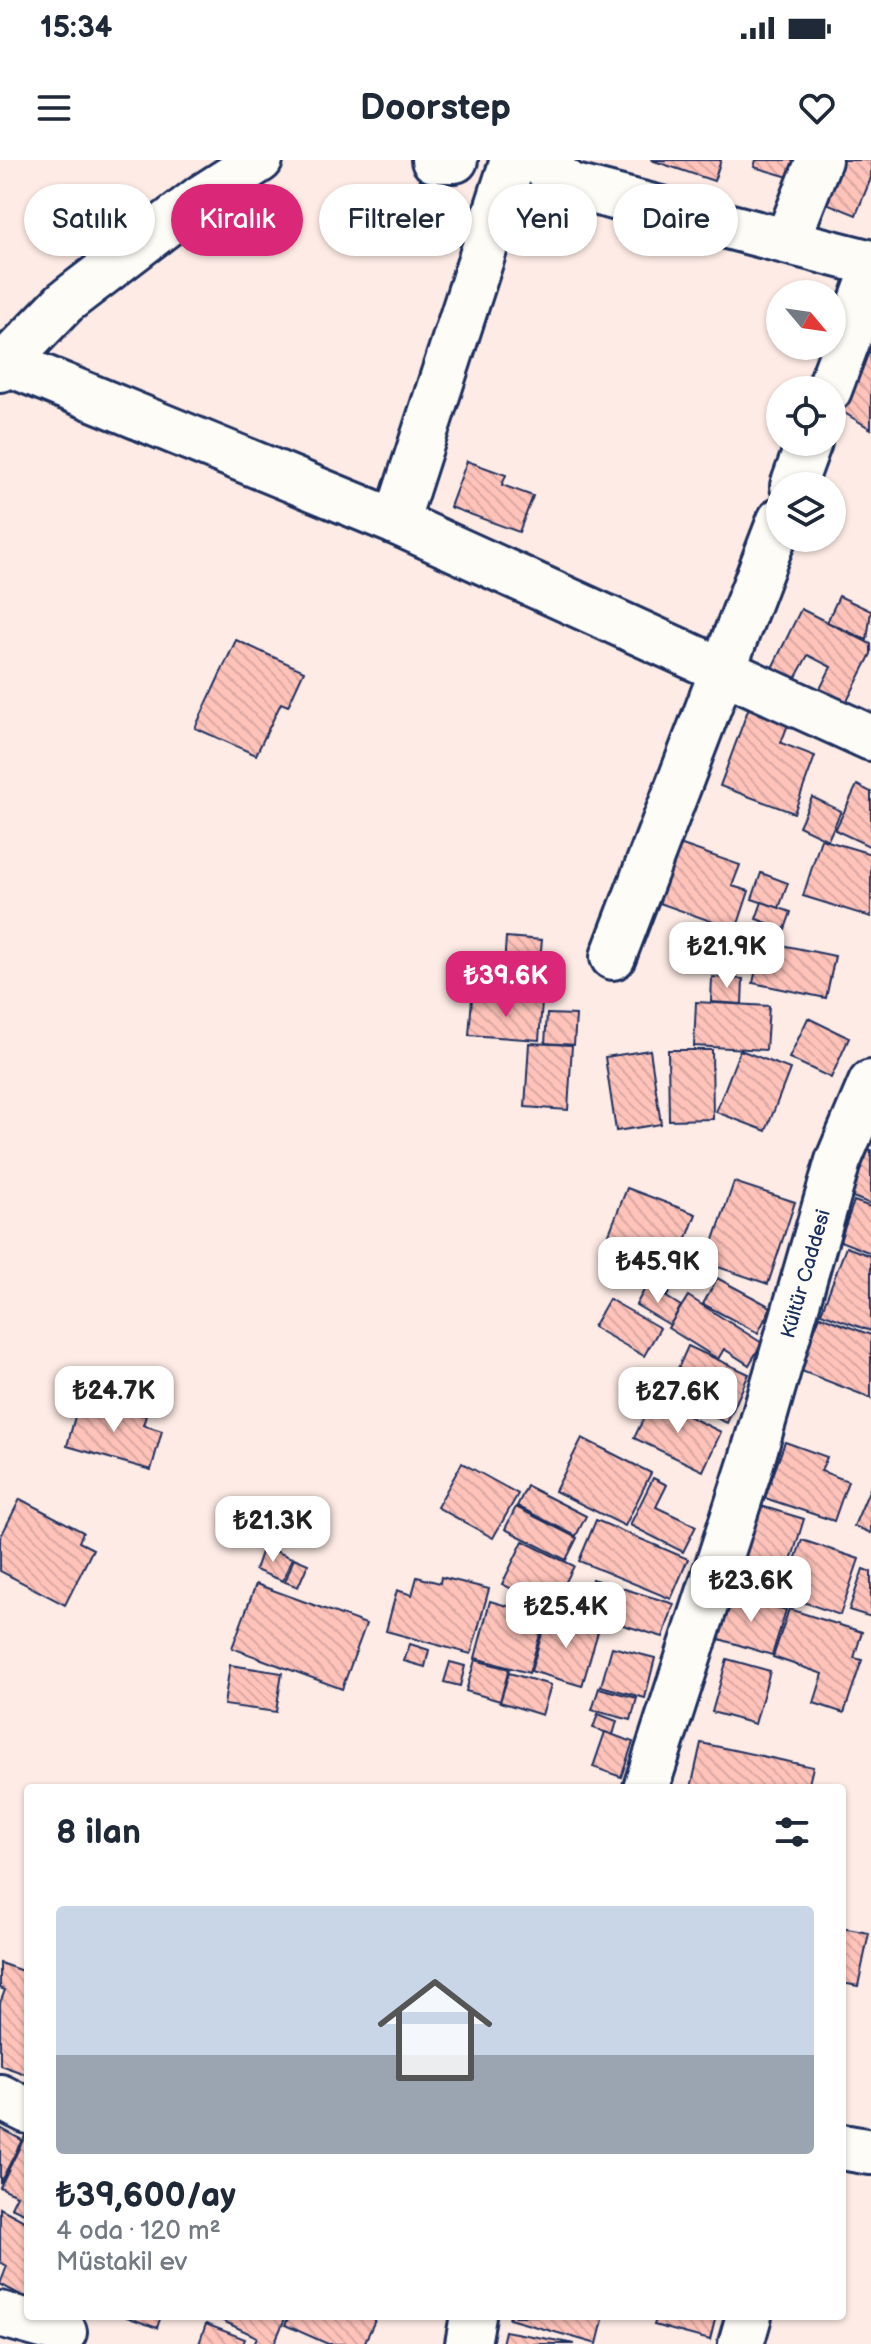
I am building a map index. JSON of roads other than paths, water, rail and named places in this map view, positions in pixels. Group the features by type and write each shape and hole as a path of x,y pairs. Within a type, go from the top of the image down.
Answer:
{"street":[{"path":"260,160 202,197 65,302 2,366 396,522 871,738"},
{"path":"434,160 455,160"},
{"path":"396,522 513,160"},
{"path":"536,160 571,186 871,263"},
{"path":"787,241 819,160"},
{"path":"834,376 871,277"},
{"path":"613,957 768,552"},
{"name":"Kültür Caddesi","path":"647,1784 751,1463 838,1161 871,1083"},
{"path":"0,2097 24,2109"},
{"path":"846,2148 871,2152"},
{"path":"0,2314 66,2331"},
{"path":"468,2344 472,2320"},
{"path":"741,2344 748,2320"}]}
